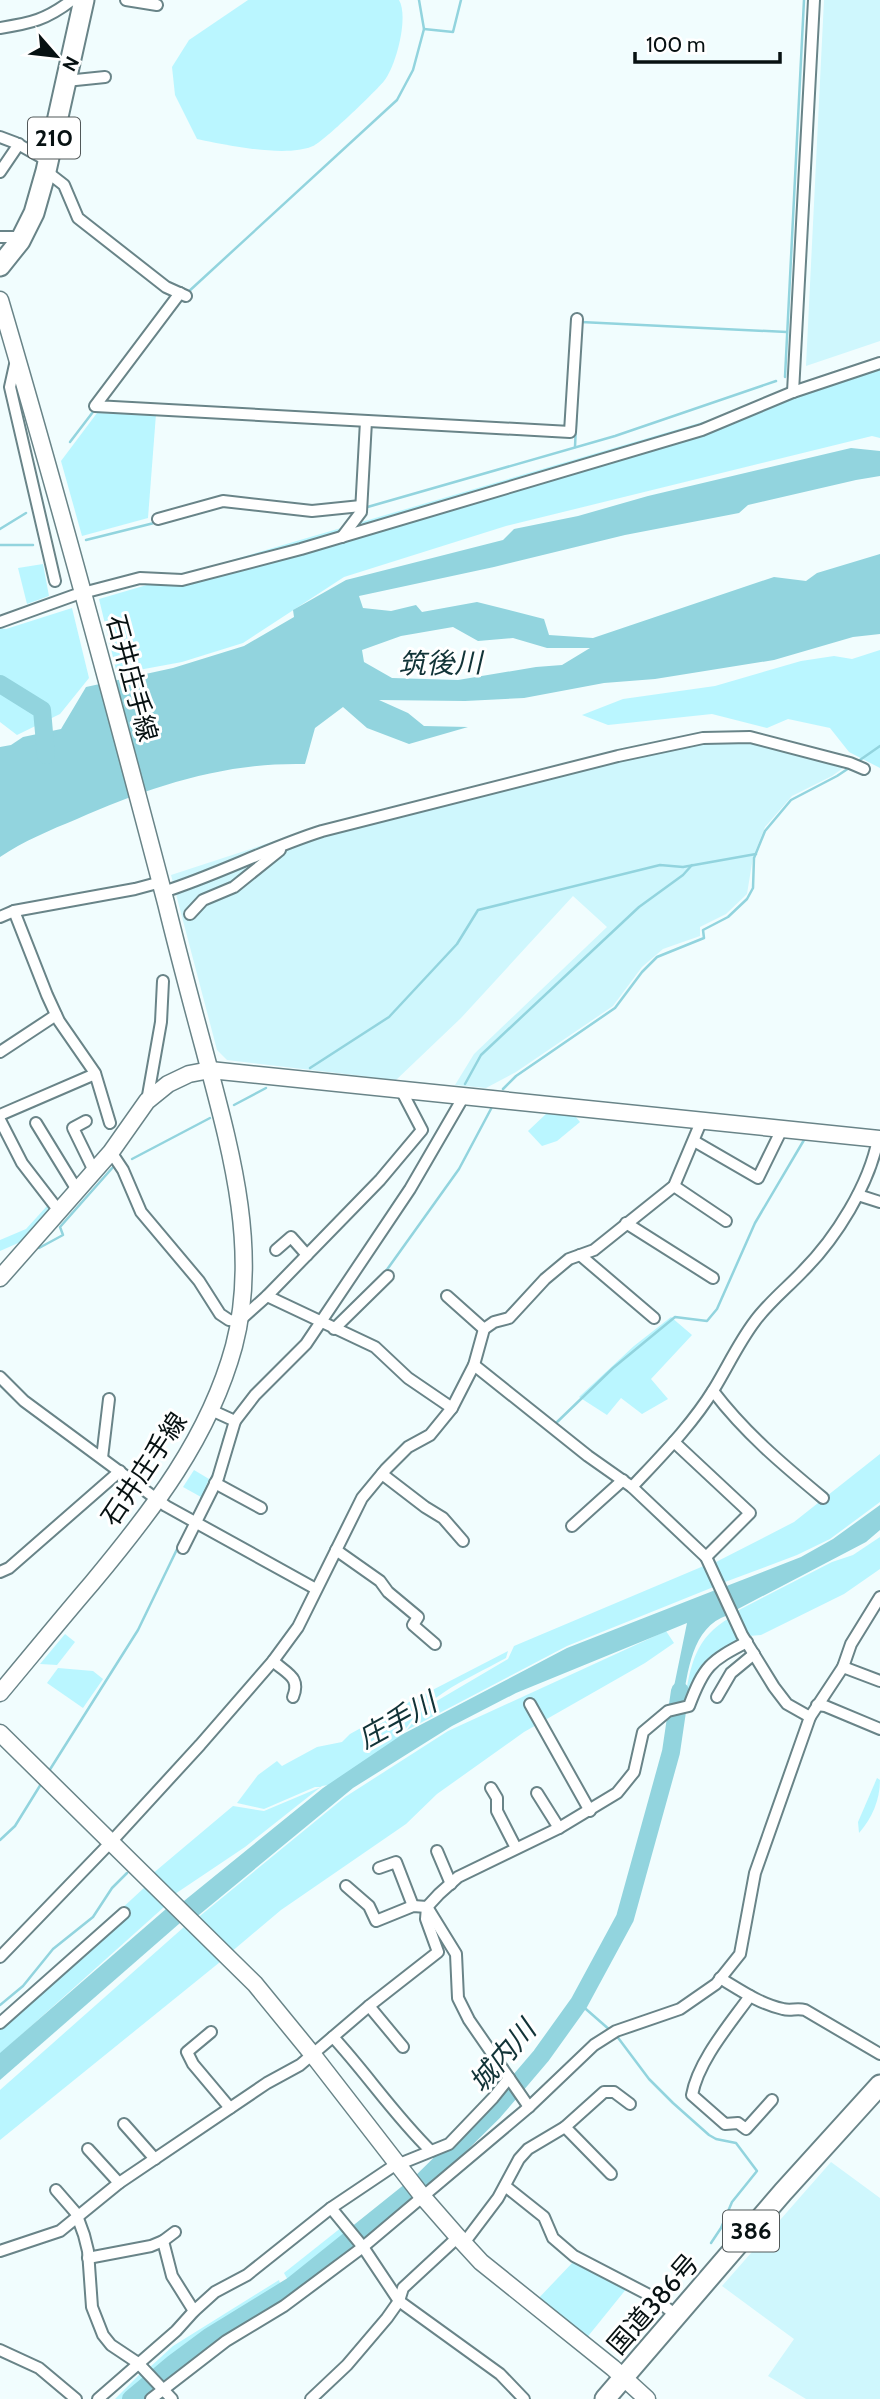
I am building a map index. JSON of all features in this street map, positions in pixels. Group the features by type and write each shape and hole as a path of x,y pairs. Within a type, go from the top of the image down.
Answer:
{"highway":[{"name":"210","path":"0,266 23,237 34,213 84,0"},
{"name":"国道386号","path":"605,2399 783,2192 880,2085"}],"street":[{"path":"0,28 36,22 72,0"},
{"path":"126,0 157,5"},
{"path":"793,392 814,0"},
{"path":"66,81 105,77"},
{"path":"0,137 19,144 47,166 64,185 78,218 166,287 183,295 98,406 570,432 577,319"},
{"path":"0,172 19,144"},
{"path":"0,237 23,237"},
{"name":"石井庄手線","path":"0,300 85,599 230,1145 243,1248 239,1321 227,1369 211,1410 186,1459 159,1501 0,1693"},
{"path":"17,358 10,387 55,581"},
{"path":"0,622 85,599 140,579 182,580 342,537 702,430 793,392 880,363"},
{"path":"342,537 361,509 366,421"},
{"path":"158,519 223,501 312,511 361,509"},
{"path":"0,917 14,911 161,881 215,874 294,840 541,775 703,738 750,737 850,762 864,769"},
{"path":"190,914 202,900 234,887 294,840"},
{"path":"14,911 56,1015 95,1074 110,1123"},
{"path":"147,1101 161,1022 163,981"},
{"path":"0,1052 56,1015"},
{"path":"0,1279 111,1152 147,1101 168,1084 189,1074 210,1070 879,1139 874,1162 858,1195 825,1246 805,1270 759,1315 742,1338 713,1391 674,1442 572,1526"},
{"path":"59,1211 22,1163 0,1117 95,1074"},
{"path":"400,1088 422,1130 434,1144"},
{"path":"183,1548 215,1483 235,1421 255,1395 306,1344 410,1189 464,1096"},
{"path":"86,1121 73,1128 94,1171"},
{"path":"0,1957 111,1842 273,1661 298,1626 362,1498 408,1447 430,1435 452,1408 474,1365 484,1329 494,1322 509,1318 545,1279 569,1259 594,1250 674,1186 701,1122"},
{"path":"36,1123 77,1190"},
{"path":"694,1141 758,1178 782,1129"},
{"path":"111,1152 141,1212 199,1281 220,1314 229,1320 239,1321 267,1296 380,1180 422,1130"},
{"path":"674,1186 726,1221"},
{"path":"858,1195 880,1202"},
{"path":"626,1223 713,1278"},
{"path":"276,1250 290,1237 307,1255"},
{"path":"580,1255 654,1318"},
{"path":"334,1329 388,1276"},
{"path":"267,1296 375,1347 408,1378 452,1408"},
{"path":"447,1296 484,1329"},
{"path":"474,1365 581,1451 627,1483 706,1557 754,1654 787,1704 810,1717"},
{"path":"0,1377 24,1401 159,1501 316,1589"},
{"path":"713,1391 735,1420 823,1498"},
{"path":"102,1458 109,1399"},
{"path":"211,1410 235,1421"},
{"path":"674,1442 750,1513 706,1557"},
{"path":"0,1572 9,1568 120,1471"},
{"path":"382,1474 443,1518 463,1541"},
{"path":"215,1483 261,1508"},
{"path":"336,1550 380,1581 388,1592 418,1617 413,1625 435,1644"},
{"path":"151,2399 160,2386 284,2306 363,2247 529,2107 594,2045 612,2032 681,2009 716,1984 740,1954 755,1873 810,1717 843,1667 851,1644 880,1597"},
{"path":"0,2250 60,2231 119,2183 267,2083 300,2065 438,1952 426,1920 427,1907 458,1877 559,1828 617,1793 628,1781 638,1759 643,1732 668,1711 689,1706 707,1668 745,1639"},
{"path":"717,1697 731,1673 754,1654"},
{"path":"273,1661 296,1682 293,1697"},
{"path":"843,1667 880,1681"},
{"path":"530,1704 590,1811"},
{"path":"817,1705 880,1729"},
{"path":"1,1735 255,1984 313,2054 423,2197 481,2262 647,2399"},
{"path":"491,1788 497,1798 497,1811 516,1848"},
{"path":"537,1793 559,1828"},
{"path":"437,1851 451,1884"},
{"path":"379,1868 396,1862 413,1906"},
{"path":"346,1886 369,1906 376,1922 413,1906 427,1907"},
{"path":"427,1907 456,1954 458,1998 469,2020 529,2107"},
{"path":"0,2023 124,1913"},
{"path":"720,1978 750,1996 785,2010 802,2009 880,2054"},
{"path":"750,1996 694,2081 692,2095 725,2124 738,2123 746,2129 772,2100"},
{"path":"369,2006 403,2046"},
{"path":"211,2032 187,2052 193,2064 230,2108"},
{"path":"334,2037 431,2151"},
{"path":"98,2399 142,2368 215,2292 247,2275 331,2208 392,2168 449,2144 510,2079"},
{"path":"311,2399 347,2365 387,2318 399,2301 403,2288 461,2240 505,2186 519,2159 528,2149 565,2127 604,2092 614,2092 630,2104"},
{"path":"124,2124 155,2159"},
{"path":"565,2127 611,2174"},
{"path":"88,2149 119,2183"},
{"path":"505,2186 544,2217 553,2238 574,2256 653,2297 678,2317"},
{"path":"56,2190 77,2216 84,2235 92,2307 103,2335 111,2345 142,2368 172,2399"},
{"path":"331,2208 363,2247 399,2301 500,2374 524,2399"},
{"path":"88,2258 151,2246 175,2232"},
{"path":"163,2241 172,2276 194,2311"},
{"path":"0,2350 39,2368 76,2399"}],"shaded area":[{"path":"248,0 399,0 402,8 402,29 397,53 384,81 313,146 272,151 197,139 175,95 172,67 189,40"},
{"path":"824,0 880,0 880,341 806,366"},
{"path":"880,370 880,438 872,436 506,526 344,577 243,643 182,662 117,674 99,599"},
{"path":"97,413 156,414 148,518 82,536 61,461"},
{"path":"851,448 880,451 880,476 748,505 739,513 625,535 359,596 363,608 391,611 416,605 422,612 477,602 544,619 549,635 593,638 774,577 806,581 817,573 880,554 880,634 853,637 774,660 655,679 604,683 524,698 465,701 379,700 408,713 424,726 468,727 409,744 367,728 343,707 315,728 305,764 246,767 160,787 104,807 47,832 0,857 0,747 11,745 23,737 61,729 86,687 173,668 244,646 294,617 293,610 346,580 503,540 514,529 578,516 648,496","holes":["453,627 478,641 513,638 547,648 590,648 562,665 458,680 392,678 364,662 362,650 401,636"]},
{"path":"43,564 49,596 27,604 18,568"},
{"path":"72,608 89,678 60,714 17,735 0,722 0,628 6,629"},
{"path":"880,650 880,768 849,752 830,728 788,719 767,728 712,714 608,725 582,715 623,699 715,686 801,661 834,656 852,659"},
{"path":"762,734 846,766 792,796 765,827 753,857 747,894 726,914 700,927 700,936 663,949 642,967 613,1006 516,1072 486,1088 455,1085 474,1054 607,927 573,896 461,1018 396,1080 227,1060 217,1050 171,875 284,838 387,810 699,736"},
{"path":"546,1114 575,1116 580,1122 557,1141 542,1146 528,1131"},
{"path":"47,1206 50,1209 25,1240 0,1251 0,1240 26,1229"},
{"path":"671,1317 692,1335 651,1379 668,1399 642,1414 621,1398 607,1415 579,1397 634,1346"},
{"path":"880,1454 880,1502 830,1539 797,1555 725,1582 714,1563 794,1522"},
{"path":"194,1470 209,1479 201,1497 183,1487"},
{"path":"880,1505 880,1530 866,1542 736,1610 724,1587 801,1557 833,1539"},
{"path":"880,1537 880,1569 844,1594 761,1635 749,1636 737,1611 832,1562 853,1555"},
{"path":"706,1565 716,1586 567,1646 407,1730 423,1709 508,1659 514,1646"},
{"path":"718,1589 728,1615 716,1621 699,1640 689,1666 682,1705 670,1706 687,1623 516,1693 452,1726 353,1788 194,1919 179,1905 323,1788 403,1734 567,1648"},
{"path":"731,1617 742,1641 718,1654 684,1703 692,1665 702,1643"},
{"path":"666,1631 674,1643 645,1663 524,1732 437,1794 406,1824 281,1910 230,1953 195,1920 345,1797 448,1731"},
{"path":"65,1634 75,1642 57,1665 40,1664"},
{"path":"508,1651 506,1658 459,1683 430,1703 406,1728 398,1744 334,1784 315,1787 264,1809 237,1803 258,1775 277,1761 282,1766 317,1747 342,1742 350,1734 386,1714"},
{"path":"58,1668 93,1671 103,1679 83,1708 47,1683"},
{"path":"877,1778 880,1780 880,1787 877,1802 859,1833 858,1822"},
{"path":"320,1787 245,1847 172,1896 151,1875 233,1806 264,1811"},
{"path":"145,1887 164,1907 0,2054 0,2021"},
{"path":"166,1909 180,1923 0,2080 0,2053"},
{"path":"184,1927 220,1962 0,2140 0,2090"},
{"path":"831,2162 880,2198 880,2399 806,2399 768,2376 794,2339 722,2286"},
{"path":"342,2227 348,2235 289,2282 284,2273"},
{"path":"575,2260 627,2288 585,2340 536,2301"},
{"path":"279,2280 281,2286 182,2350 153,2374 149,2368 173,2346"},
{"path":"140,2374 147,2379 128,2399 115,2399"}],"waterway":[{"path":"187,293 397,100 413,70 424,29 419,0"},
{"path":"424,29 453,32 461,0"},
{"path":"785,377 804,0"},
{"path":"581,322 787,332"},
{"path":"364,508 615,436 776,381"},
{"path":"575,447 577,402"},
{"path":"70,442 96,408"},
{"path":"0,529 26,513"},
{"path":"86,540 158,522"},
{"path":"0,545 33,545"},
{"path":"0,684 42,710 46,755"},
{"path":"857,762 880,746"},
{"path":"503,1089 516,1076 615,1008 657,957 704,938 703,930 728,917 747,899 753,888 754,858 765,831 791,800 852,766"},
{"path":"310,1068 389,1017 457,944 478,910 660,865 683,867 756,854"},
{"path":"465,1084 481,1055 639,907 683,875 692,865"},
{"path":"234,1105 266,1088"},
{"path":"386,1271 459,1169 492,1107"},
{"path":"132,1159 210,1118"},
{"path":"554,1425 613,1368 675,1317 707,1321 717,1309 755,1223 804,1140"},
{"path":"39,1248 63,1235 60,1227 114,1166"},
{"path":"392,1206 408,1183"},
{"path":"223,1441 228,1428"},
{"path":"201,1499 215,1471"},
{"path":"183,1537 189,1524"},
{"path":"49,1771 138,1630 180,1543"},
{"name":"城内川","path":"131,2399 209,2337 292,2286 423,2181 494,2111 541,2056 579,2003 625,1918 671,1752 680,1691"},
{"path":"0,1840 15,1826 41,1784"},
{"path":"0,2005 23,1986 53,1949 93,1917 112,1888 127,1873"},
{"path":"579,2003 611,2031"},
{"path":"616,2035 649,2079 673,2103 709,2135 736,2143 757,2171 732,2202 711,2243"}],"water label":[{"name":"筑後川","path":"440,663"},
{"name":"庄手川","path":"397,1720"}]}
